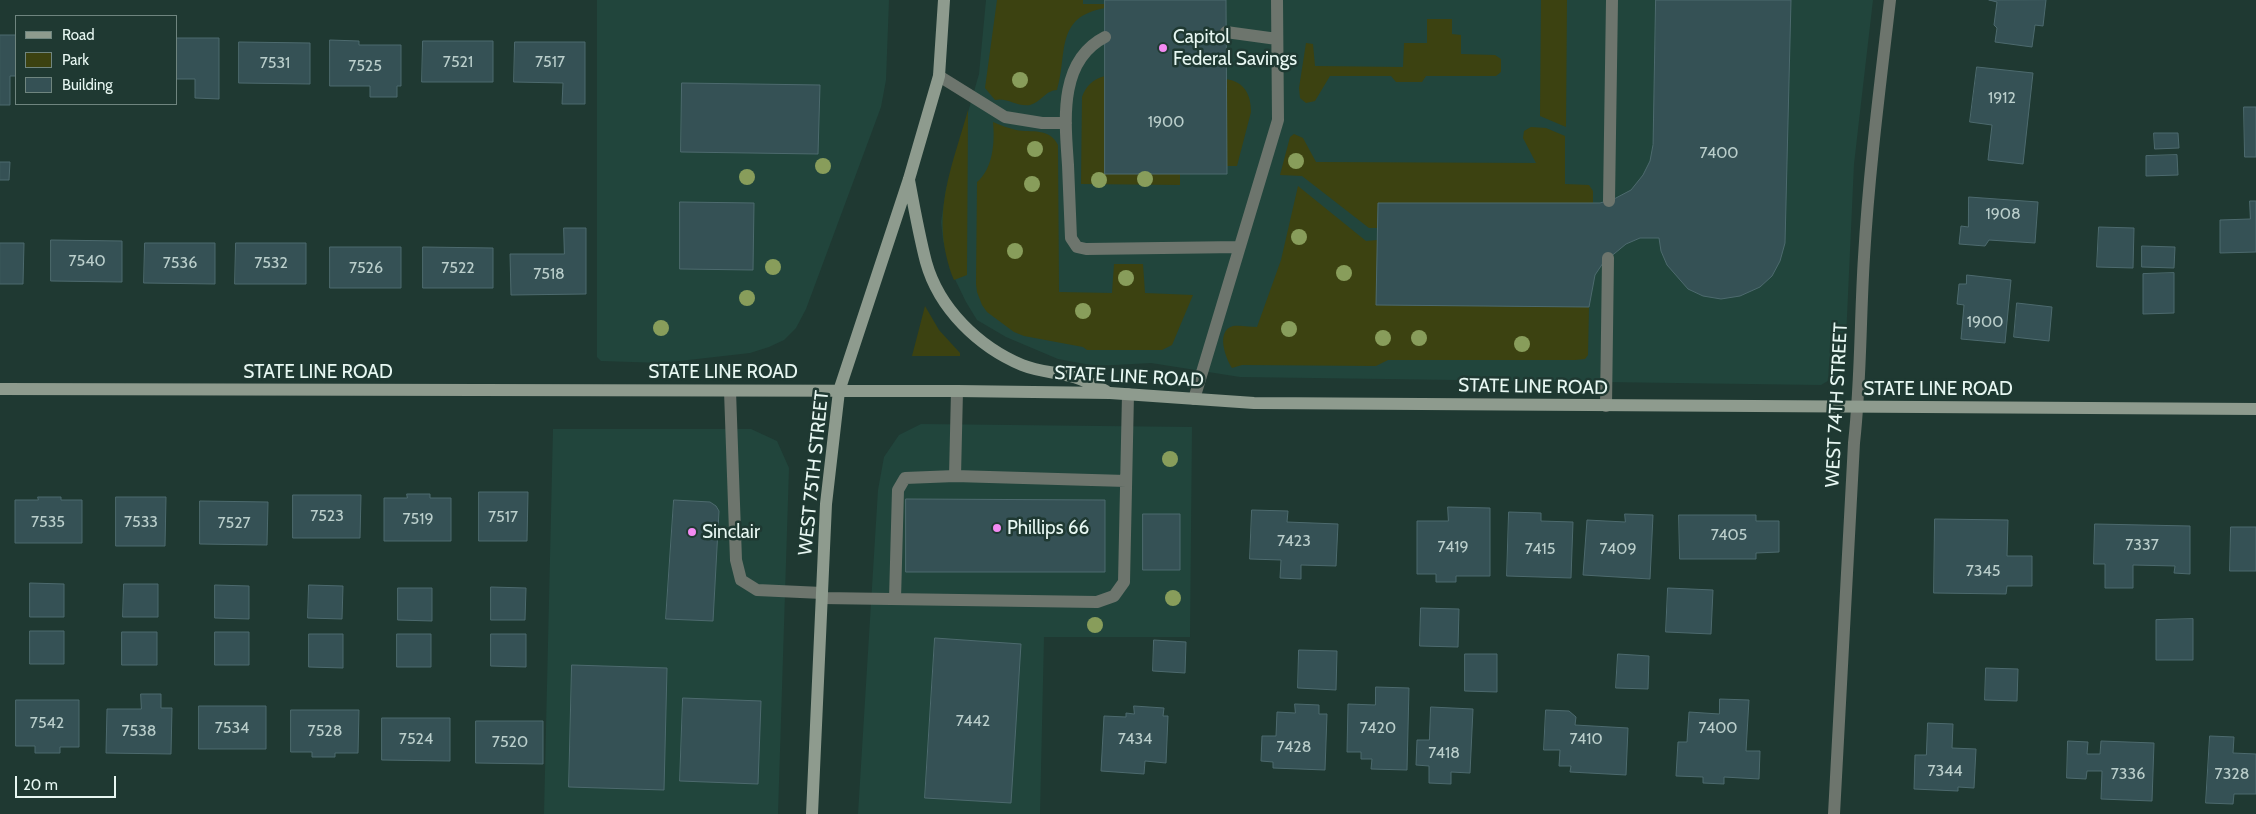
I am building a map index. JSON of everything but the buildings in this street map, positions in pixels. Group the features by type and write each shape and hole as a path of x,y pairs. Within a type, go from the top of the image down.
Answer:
{"main road":[{"name":"WEST 75TH STREET","path":"812,814 826,504 839,391 909,179 939,76 944,0"},
{"path":"909,179 926,264 938,291 967,329 1004,357 1025,366 1075,377 1110,393"},
{"name":"STATE LINE ROAD","path":"0,389 957,391 1110,393 1254,403 2256,409"}],"street":[{"path":"1194,399 1278,120 1277,0"},
{"path":"1609,201 1612,0"},
{"name":"WEST 74TH STREET","path":"1834,814 1854,443 1858,408 1864,258 1872,155 1890,0"},
{"path":"1226,32 1277,39"},
{"path":"1105,37 1095,42 1074,70 1069,86 1066,123 1071,238 1077,247 1086,249 1239,247"},
{"path":"939,76 1005,117 1042,123 1066,123"},
{"path":"1606,406 1608,258"},
{"path":"730,391 736,560 741,580 757,590 895,599 1097,602 1114,596 1124,582 1128,394"},
{"path":"955,476 957,391"},
{"path":"895,599 898,490 905,478 955,476 1126,481"}],"shaded area":[{"path":"597,0 889,0 886,80 881,107 806,309 796,328 784,340 750,353 662,363 601,361 597,357"},
{"path":"986,0 1873,0 1854,164 1845,360 1836,376 1821,385 1240,377 1151,363 1096,366 1058,359 1006,337 977,320 950,269 943,240 941,222 946,189 979,74"},
{"path":"921,424 1192,427 1190,637 1044,637 1040,814 858,814 878,490 884,457 899,435"},
{"path":"553,429 751,429 777,441 789,468 778,814 544,814"}],"green space":[{"path":"997,0 1083,0 1083,4 1105,4 1105,8 1089,13 1070,28 1066,39 1057,90 1050,92 1030,105 1021,105 999,99 995,100 985,88"},
{"path":"1541,0 1567,0 1566,127 1540,116"},
{"path":"1427,19 1452,19 1452,34 1461,35 1461,54 1495,55 1501,59 1501,72 1496,76 1426,76 1422,82 1396,82 1391,76 1330,76 1315,101 1306,103 1300,98 1299,88 1306,43 1313,44 1315,66 1403,67 1404,43 1427,43"},
{"path":"1105,76 1105,174 1180,174 1180,185 1081,184 1082,97 1090,84"},
{"path":"1226,79 1238,83 1246,90 1251,106 1237,166 1227,166"},
{"path":"968,110 967,275 954,280 943,235 943,215 945,194"},
{"path":"993,122 1016,130 1045,133 1050,135 1058,145 1059,292 1112,293 1114,264 1143,264 1145,293 1193,295 1172,345 1162,350 1087,350 1083,347 1024,336 1014,332 987,312 982,305 976,284 977,182 990,163 994,138"},
{"path":"1531,127 1546,128 1565,136 1565,184 1589,185 1593,191 1593,203 1378,203 1377,228 1369,228 1302,176 1280,175 1290,137 1294,134 1303,138 1316,162 1536,163 1523,138 1524,131"},
{"path":"1298,186 1366,241 1377,240 1377,305 1589,307 1588,355 1585,359 1575,360 1388,360 1376,366 1242,365 1232,368 1225,352 1224,333 1233,326 1257,327 1281,260"},
{"path":"925,306 939,330 960,353 960,356 912,356"}],"place":[{"name":"Capitol Federal Savings","path":"1163,48"},
{"name":"Phillips 66","path":"997,528"},
{"name":"Sinclair","path":"692,532"}]}
